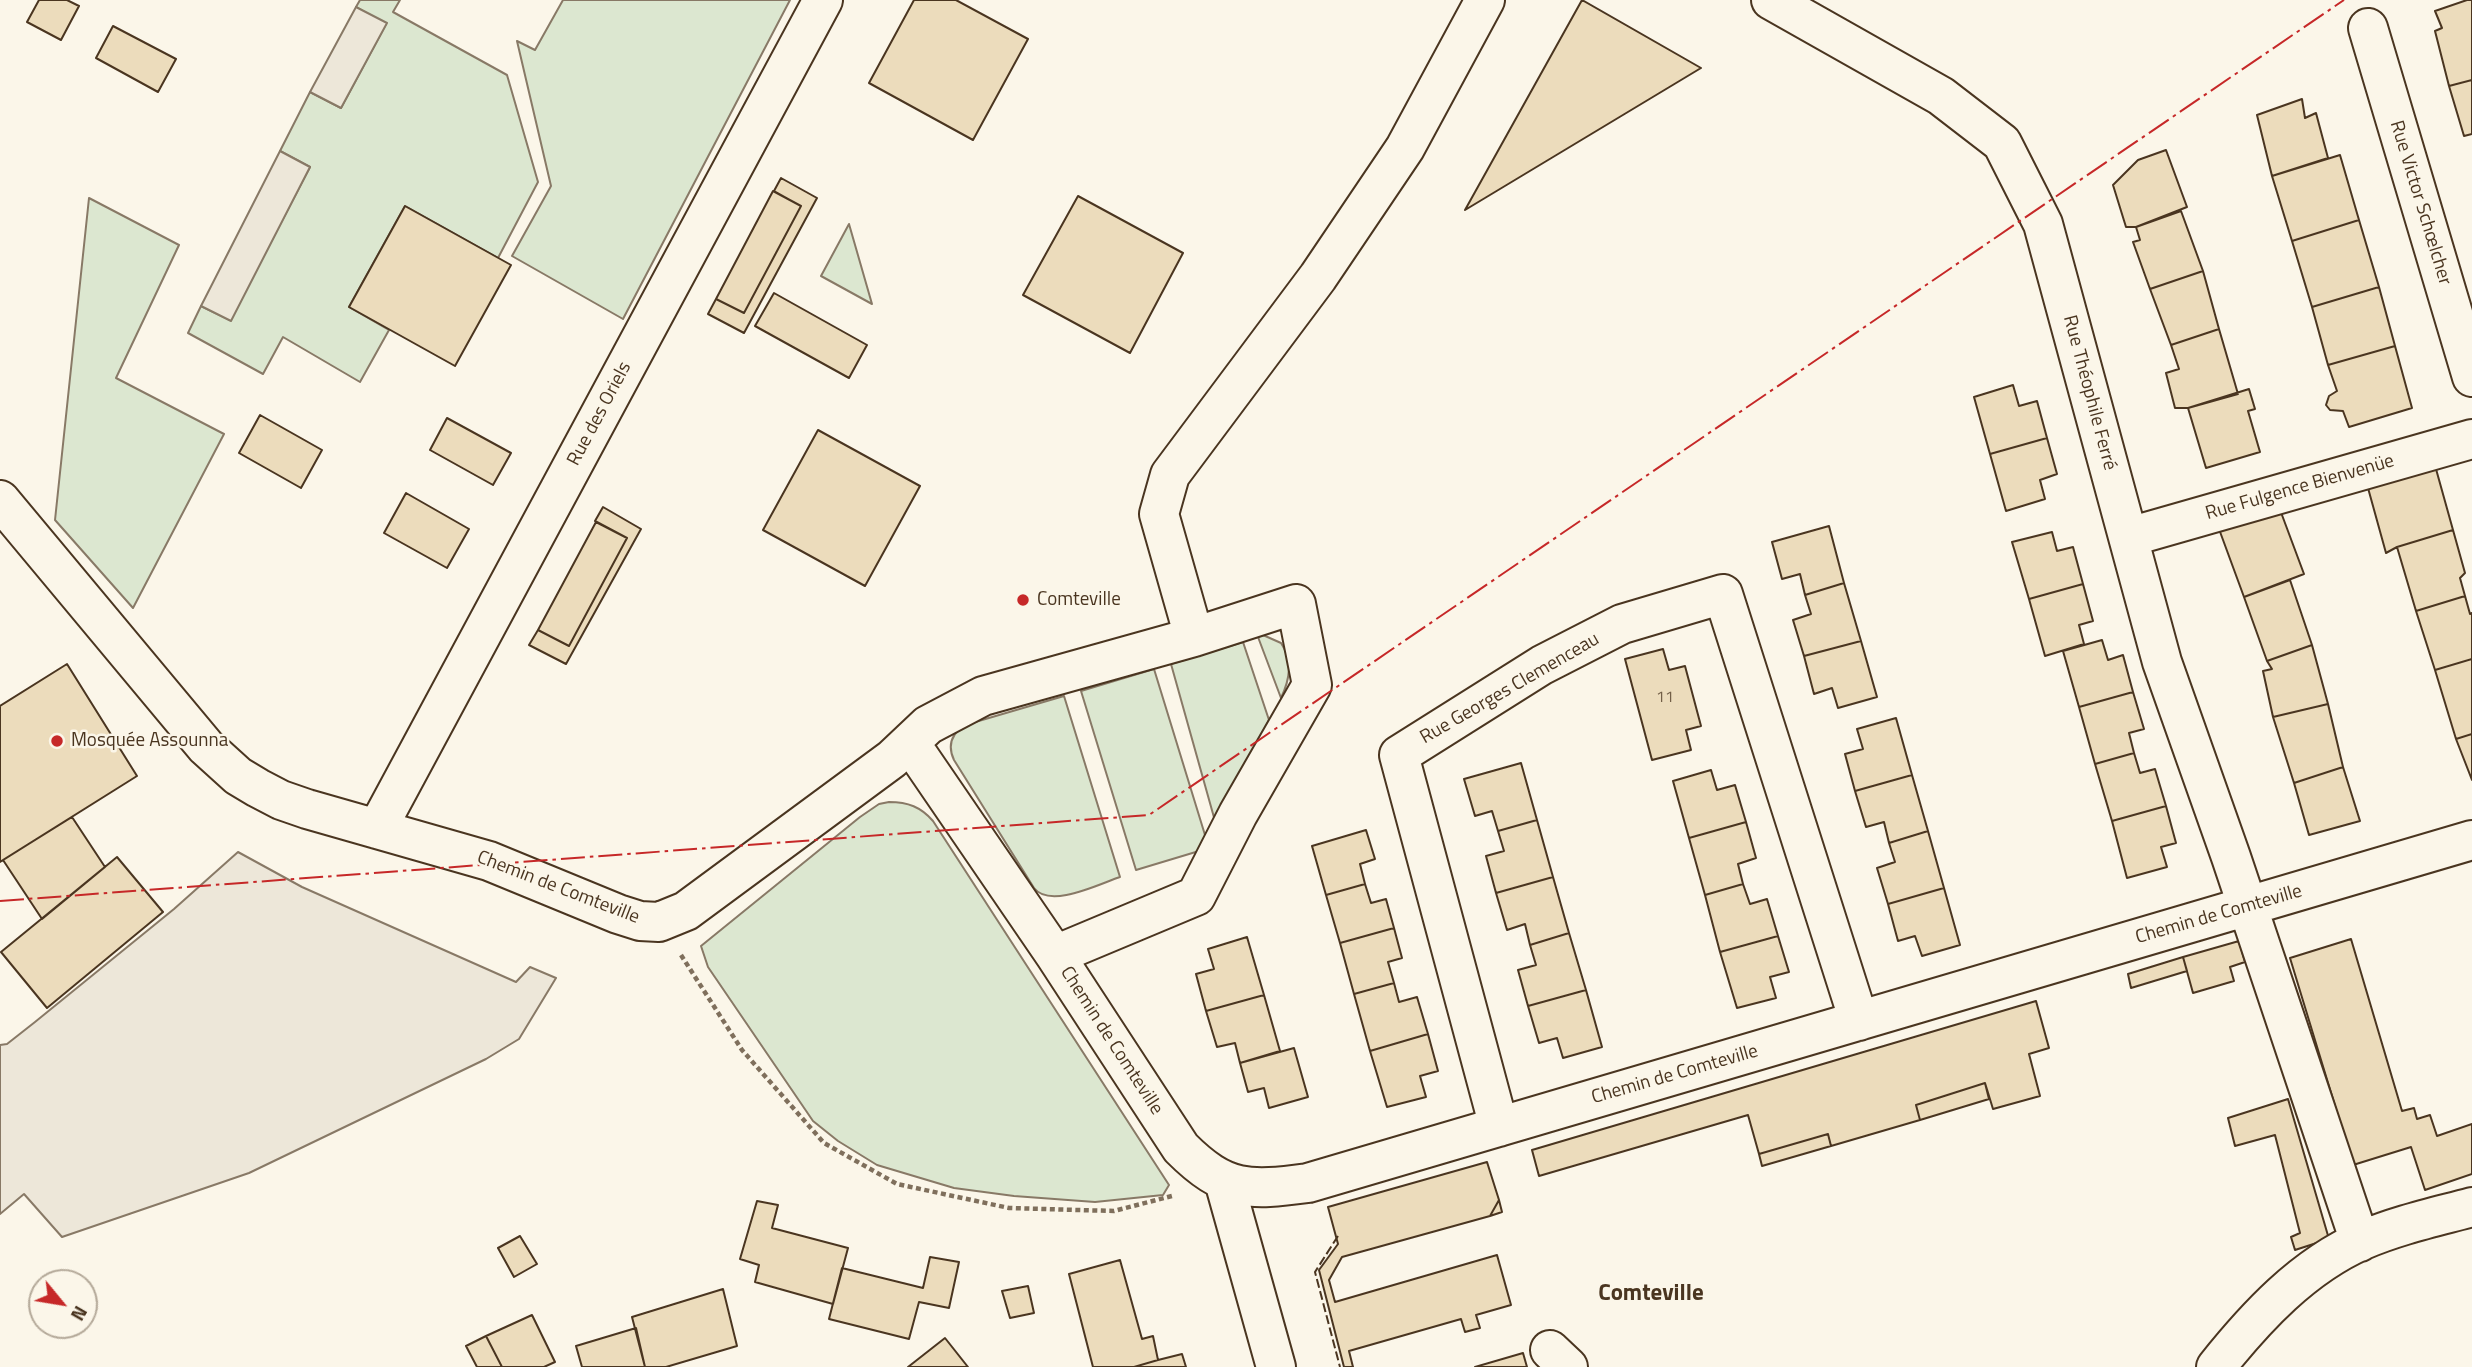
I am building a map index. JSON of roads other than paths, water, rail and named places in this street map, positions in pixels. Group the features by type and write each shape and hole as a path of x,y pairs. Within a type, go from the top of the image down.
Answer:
{"street":[{"name":"Rue des Oriels","path":"377,830 823,0"},
{"path":"1194,638 1159,514 1170,475 1318,277 1405,148 1485,0"},
{"name":"Rue Théophile Ferré","path":"1771,0 1941,96 2002,143 2043,224 2162,662 2360,1242"},
{"name":"Rue Victor Schœlcher","path":"2368,28 2472,377"},
{"name":"Rue Fulgence Bienvenüe","path":"2129,537 2472,439"},
{"name":"Chemin de Comteville","path":"0,500 220,761 238,776 281,800 489,861 640,921 659,922 687,911 910,743 1055,955 1181,1148 1200,1168 1242,1187 1274,1188 1308,1183 2472,840"},
{"name":"Rue Georges Clemenceau","path":"1499,1127 1399,755 1542,665 1622,624 1723,594 1859,1021"},
{"path":"910,743 928,725 983,696 1194,638 1296,604 1312,685 1238,814 1196,896 1055,955"},
{"path":"1224,1181 1276,1367"},
{"path":"2217,1367 2245,1332 2305,1276 2360,1242 2416,1222 2472,1207"}],"place":[{"name":"Comteville","path":"1023,600"},
{"name":"Mosquée Assounna","path":"57,741"}],"district":[{"name":"Comteville","path":"1651,1294"}]}
